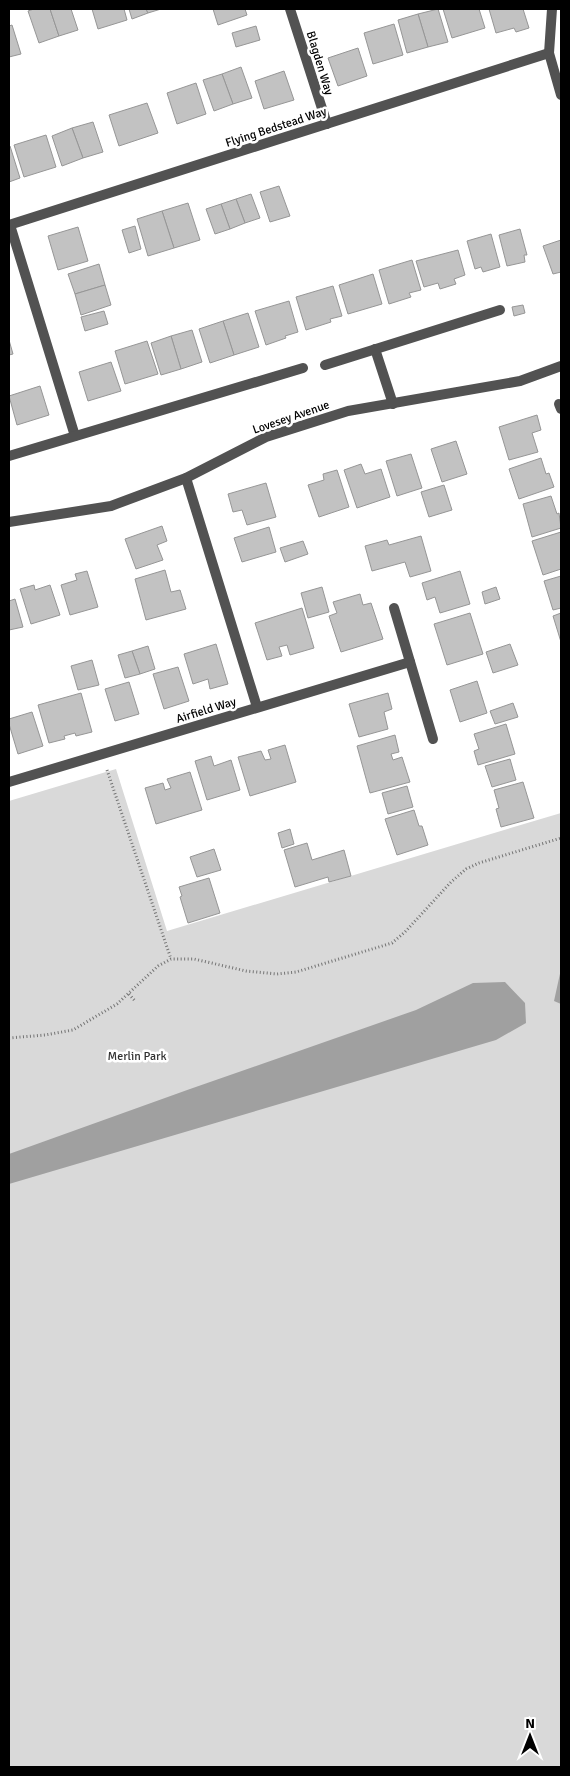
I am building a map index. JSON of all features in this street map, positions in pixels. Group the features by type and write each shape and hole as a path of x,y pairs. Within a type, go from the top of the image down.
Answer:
{"street":[{"name":"Blagden Way","path":"290,9 327,124"},
{"path":"552,9 549,53 561,95"},
{"name":"Flying Bedstead Way","path":"76,436 9,225 549,53"},
{"path":"325,365 500,310"},
{"path":"375,349 393,404"},
{"name":"Lovesey Avenue","path":"9,522 111,506 186,478 266,437 348,411 520,381 561,366"},
{"path":"9,456 303,368"},
{"path":"186,478 257,708"},
{"path":"394,608 433,739"},
{"name":"Airfield Way","path":"9,782 410,662"}],"path":[{"path":"102,754 171,959"},
{"path":"9,1038 73,1030 117,1004 158,966 171,959 194,959 246,971 277,974 296,972 368,952 392,943 405,932 451,882 466,869 479,863 561,838"},
{"path":"129,993 135,1001"}],"green space":[{"name":"Merlin Park","path":"116,769 167,931 561,813 561,1767 9,1767 9,801"}],"shaded area":[{"path":"561,969 561,1004 554,1001"},
{"path":"505,982 525,1003 526,1023 496,1040 9,1184 9,1154 416,1010 473,983"}],"building":[{"path":"50,9 59,36 39,43 28,11"},
{"path":"50,9 71,9 78,30 59,36"},
{"path":"92,9 124,9 127,20 98,29"},
{"path":"129,9 146,9 148,13 132,19"},
{"path":"146,9 161,9 148,13"},
{"path":"213,9 245,9 247,15 218,25"},
{"path":"438,9 448,42 428,47 418,14"},
{"path":"443,9 479,9 485,28 452,38"},
{"path":"489,9 523,9 529,28 516,32 514,28 496,33"},
{"path":"418,14 428,47 407,53 398,20"},
{"path":"394,24 403,55 373,64 364,33"},
{"path":"12,25 21,54 9,57 9,26"},
{"path":"256,26 260,40 236,47 232,33"},
{"path":"358,48 367,76 338,86 328,58"},
{"path":"241,67 252,98 233,104 222,74"},
{"path":"284,71 294,100 264,109 255,81"},
{"path":"222,74 233,104 214,111 203,80"},
{"path":"196,83 206,114 177,124 167,93"},
{"path":"147,103 158,133 119,146 109,115"},
{"path":"93,122 103,152 83,158 72,128"},
{"path":"72,128 83,158 62,166 52,136"},
{"path":"46,135 56,167 24,177 14,145"},
{"path":"9,147 20,178 9,182"},
{"path":"279,186 290,216 270,222 260,192"},
{"path":"251,194 260,218 245,223 236,199"},
{"path":"236,199 245,223 230,229 221,204"},
{"path":"188,203 200,240 174,248 162,211"},
{"path":"221,204 230,229 215,234 206,209"},
{"path":"162,211 174,248 148,256 137,219"},
{"path":"135,226 141,249 129,253 122,230"},
{"path":"78,227 88,261 58,270 48,236"},
{"path":"520,229 527,255 524,255 525,262 507,266 499,235"},
{"path":"491,234 500,267 483,272 481,267 475,269 467,241"},
{"path":"561,240 561,272 553,274 543,246"},
{"path":"458,250 465,275 454,279 456,284 440,289 438,283 424,287 416,261"},
{"path":"412,260 421,290 409,293 411,297 389,304 379,270"},
{"path":"99,264 105,285 75,294 68,274"},
{"path":"373,274 382,304 348,314 339,285"},
{"path":"105,285 111,305 81,315 75,294"},
{"path":"333,286 342,316 330,319 331,322 306,330 296,297"},
{"path":"289,301 298,332 266,345 255,311"},
{"path":"523,305 525,313 514,316 512,307"},
{"path":"104,311 108,324 85,331 81,317"},
{"path":"248,313 259,347 234,355 223,321"},
{"path":"223,321 234,355 210,363 199,329"},
{"path":"192,330 202,362 181,369 171,336"},
{"path":"171,336 181,369 161,375 151,343"},
{"path":"9,340 13,354 9,355"},
{"path":"147,341 158,374 125,384 115,351"},
{"path":"111,362 121,391 88,401 79,372"},
{"path":"40,386 49,415 17,425 9,396"},
{"path":"537,415 541,430 532,433 538,452 509,460 499,427"},
{"path":"456,441 467,474 442,482 431,449"},
{"path":"411,454 422,488 397,496 386,461"},
{"path":"541,458 546,474 549,473 554,487 519,499 509,469"},
{"path":"361,464 365,474 381,469 390,497 357,508 344,470"},
{"path":"337,470 349,507 319,517 308,485 324,480 323,474"},
{"path":"266,483 276,517 247,525 242,510 233,512 228,494"},
{"path":"444,485 452,510 429,517 421,492"},
{"path":"551,496 557,514 559,513 561,528 532,537 523,504"},
{"path":"162,526 167,541 157,545 163,560 136,569 125,539"},
{"path":"269,527 276,552 242,562 234,538"},
{"path":"561,532 561,569 543,575 532,541"},
{"path":"421,536 431,571 410,577 405,562 372,571 365,546 387,540 389,545"},
{"path":"303,541 308,554 285,562 280,548"},
{"path":"165,570 171,592 180,590 186,609 146,620 135,579"},
{"path":"87,571 98,607 70,615 61,585 77,580 75,574"},
{"path":"460,571 470,604 440,613 435,597 427,600 422,583"},
{"path":"561,576 561,608 553,610 544,581"},
{"path":"34,585 35,590 50,585 60,615 31,624 20,589"},
{"path":"322,587 329,612 308,618 301,593"},
{"path":"496,587 500,599 485,604 482,592"},
{"path":"360,594 363,605 371,603 383,639 341,652 329,616 337,613 333,602"},
{"path":"15,599 23,627 9,630 9,601"},
{"path":"302,608 314,648 290,655 287,645 279,647 282,656 267,660 255,623"},
{"path":"470,613 483,654 447,665 434,624"},
{"path":"561,613 561,642 553,616"},
{"path":"216,644 228,684 210,689 208,679 193,684 184,654"},
{"path":"510,644 518,665 493,673 486,652"},
{"path":"148,646 155,669 140,674 132,651"},
{"path":"132,651 140,674 125,678 118,655"},
{"path":"92,660 99,685 78,690 71,666"},
{"path":"178,667 189,701 164,709 153,674"},
{"path":"477,681 487,713 460,722 450,690"},
{"path":"129,682 139,714 115,721 105,689"},
{"path":"81,693 92,732 76,736 75,733 64,736 65,739 49,743 38,705"},
{"path":"388,693 392,709 384,712 388,729 359,737 349,704"},
{"path":"513,703 518,717 495,724 490,711"},
{"path":"32,712 43,746 18,754 9,719"},
{"path":"506,724 515,754 478,765 474,751 479,749 474,734"},
{"path":"395,735 399,752 391,754 393,760 402,757 410,782 370,793 357,746"},
{"path":"285,745 296,782 250,796 238,757 261,751 265,760 271,759 268,750"},
{"path":"211,756 214,766 231,760 240,790 207,800 195,761"},
{"path":"510,759 516,780 492,787 485,766"},
{"path":"190,772 202,810 156,824 145,788 163,783 165,790 171,788 167,779"},
{"path":"523,782 534,818 501,827 496,809 499,808 494,790"},
{"path":"407,786 413,807 388,814 382,793"},
{"path":"414,810 428,845 397,855 385,819"},
{"path":"290,829 294,844 282,848 278,833"},
{"path":"307,843 312,860 344,850 351,876 329,882 328,877 295,887 284,850"},
{"path":"214,849 221,870 197,877 190,857"},
{"path":"209,878 220,913 188,923 179,887"}]}
